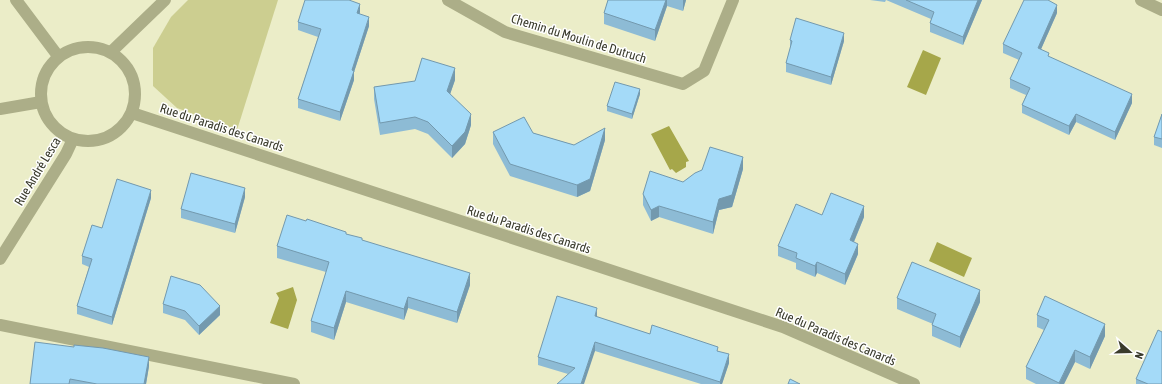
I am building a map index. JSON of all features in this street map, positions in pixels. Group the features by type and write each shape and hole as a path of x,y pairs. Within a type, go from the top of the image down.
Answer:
{"street":[{"path":"16,0 58,56"},
{"path":"111,52 165,0"},
{"name":"Chemin du Moulin de Dutruch","path":"448,0 505,32 683,84 704,71 733,0"},
{"path":"1141,0 1162,10"},
{"path":"84,46 98,47 111,52 122,60 130,72 135,85 135,99 132,112 124,125 114,134 101,139 87,141 73,139 52,125 45,114 41,89 44,77 58,56 70,50 84,46"},
{"path":"0,109 42,102"},
{"name":"Rue du Paradis des Canards","path":"132,112 784,327 914,384"},
{"name":"Rue André Lesca","path":"0,259 66,154 73,139"},
{"path":"0,325 294,384"}],"green space":[{"path":"188,0 278,0 237,130 177,108 153,86 153,48 171,17"}],"shaded area":[{"path":"923,50 941,58 926,95 907,87"},
{"path":"669,126 689,161 686,162 686,167 676,173 672,169 670,170 651,134"},
{"path":"937,242 972,258 964,277 929,261"},
{"path":"293,287 297,300 288,329 270,323 279,298 276,293"}],"building":[{"path":"305,0 349,0 360,4 357,13 369,17 352,70 354,71 340,112 298,99 321,29 298,22"},
{"path":"608,0 666,0 655,30 604,13"},
{"path":"906,0 978,0 963,37 930,23 934,12"},
{"path":"1024,0 1048,0 1057,5 1038,48 1049,53 1048,56 1132,94 1115,132 1076,114 1069,126 1022,105 1030,88 1010,79 1022,53 1003,44"},
{"path":"796,18 844,33 831,77 786,63"},
{"path":"422,58 455,68 447,91 471,114 465,132 452,146 428,122 415,117 380,123 374,87 415,81"},
{"path":"615,82 640,89 632,114 607,106"},
{"path":"1162,114 1162,139 1154,137"},
{"path":"524,117 533,133 574,145 605,128 590,179 577,185 510,164 493,132"},
{"path":"710,147 743,157 732,195 719,199 713,222 659,206 651,210 643,194 650,171 683,182 695,173 702,170"},
{"path":"191,173 245,188 235,224 181,209"},
{"path":"117,179 151,190 112,317 77,306 92,259 82,256 92,225 102,228"},
{"path":"831,193 864,206 850,240 858,244 845,274 817,262 815,266 796,258 797,253 778,246 796,204 822,215"},
{"path":"287,215 306,221 307,219 346,232 346,234 362,238 362,240 470,273 457,312 408,297 404,309 346,291 334,328 311,321 329,262 277,246"},
{"path":"912,262 980,290 960,337 932,325 936,314 897,298"},
{"path":"171,276 200,285 220,306 199,326 185,311 163,304"},
{"path":"557,296 597,308 595,316 650,334 652,325 718,347 717,351 729,354 720,382 595,342 581,384 557,384 575,368 538,357"},
{"path":"1045,296 1105,324 1090,357 1075,350 1059,383 1026,367 1049,320 1037,315"},
{"path":"1158,330 1162,332 1162,384 1148,384 1136,379"},
{"path":"35,342 74,347 74,345 103,348 149,357 144,384 97,384 70,379 69,384 30,384"},
{"path":"790,379 800,384 788,384"}]}
